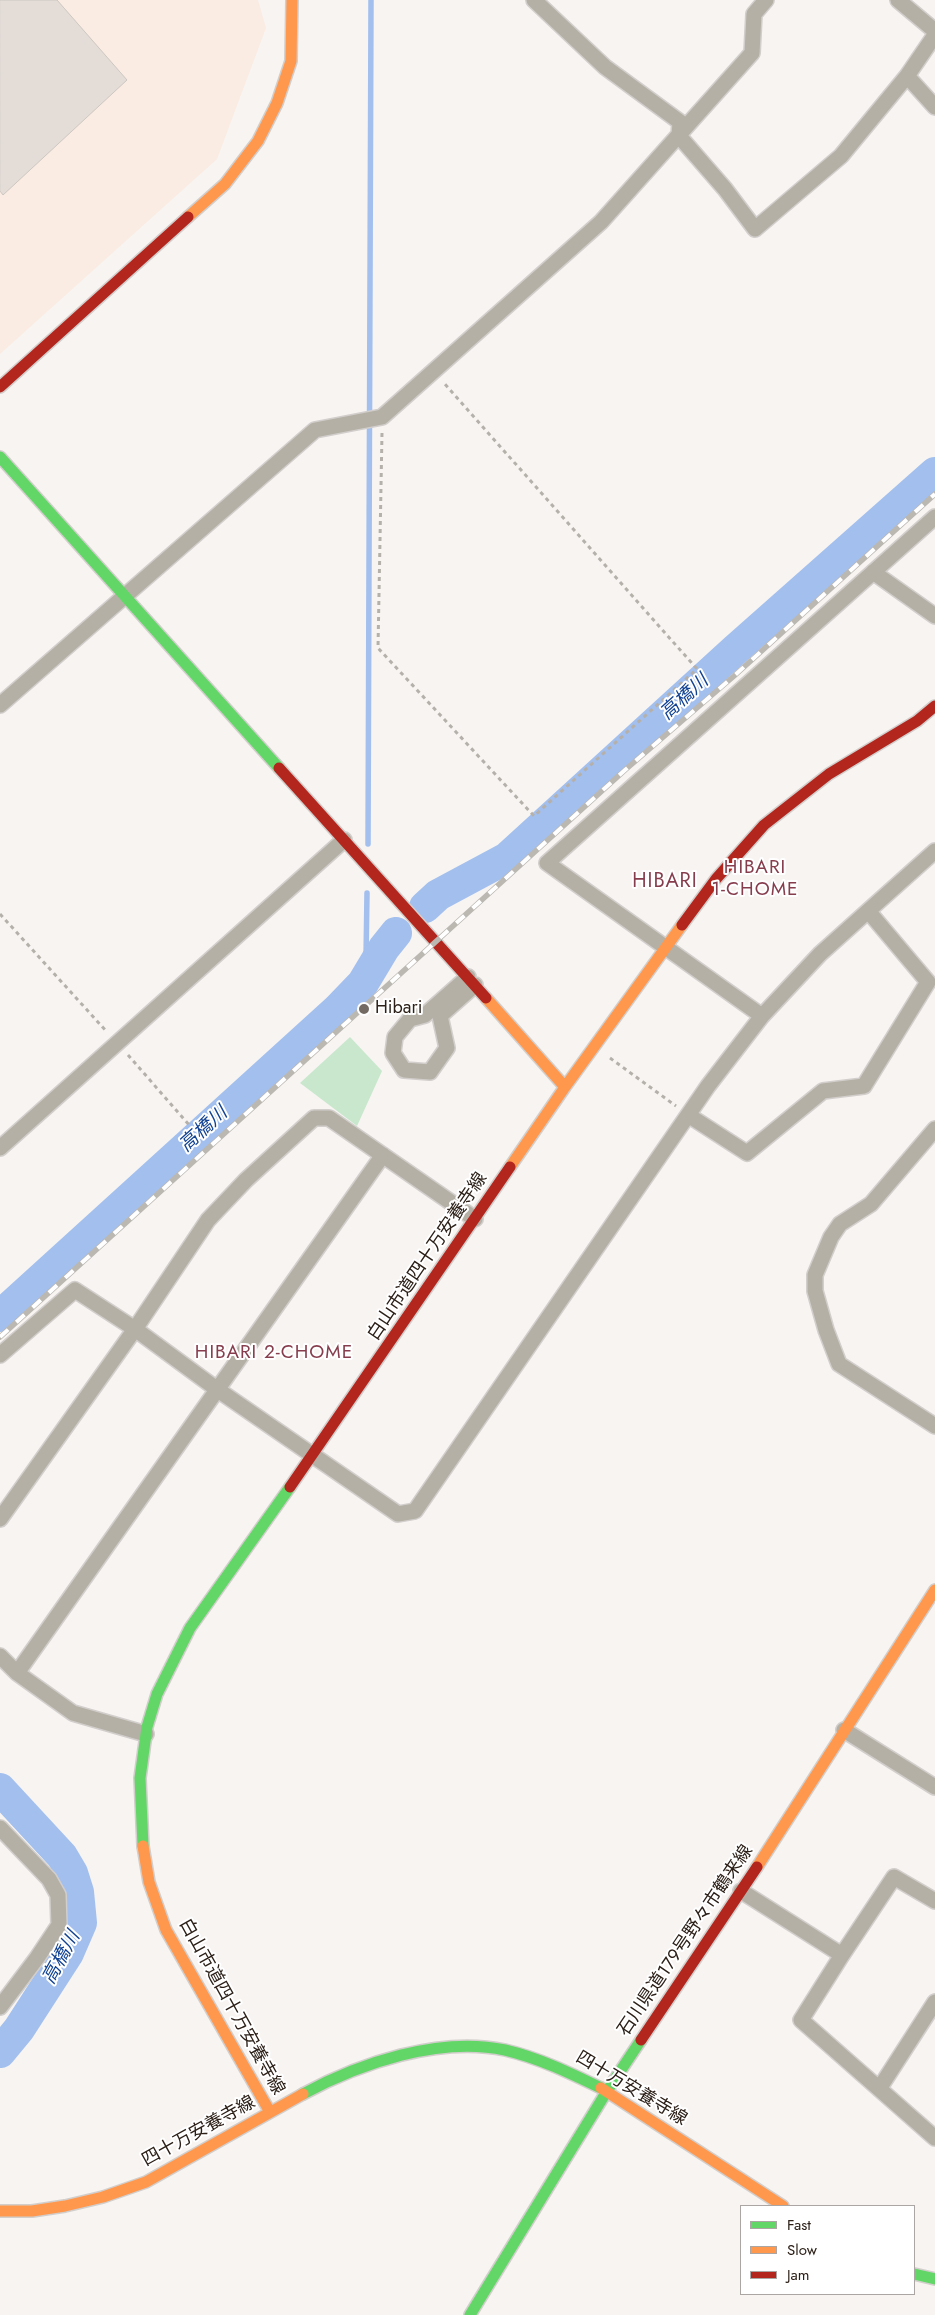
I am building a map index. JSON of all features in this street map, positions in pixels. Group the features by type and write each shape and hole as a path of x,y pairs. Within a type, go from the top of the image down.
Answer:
{"street":[{"path":"0,387 225,184 258,141 277,103 291,60 292,0"},
{"path":"534,0 605,68 680,122 679,136 725,188 755,229 841,156 907,76 935,35"},
{"path":"0,705 315,430 374,419 434,372 601,222 752,53 754,14 766,0"},
{"path":"898,0 935,31"},
{"path":"907,76 935,107"},
{"path":"0,457 565,1087"},
{"path":"762,1016 547,863 935,517"},
{"path":"874,572 935,616"},
{"name":"白山市道四十万安養寺線","path":"270,2112 174,1947 157,1907 146,1870 140,1814 140,1786 146,1734 154,1703 177,1652 190,1628 312,1456 565,1087 716,879 764,825 829,774 917,721 935,706"},
{"path":"0,1148 344,840"},
{"path":"0,1355 75,1290 135,1329 218,1390 398,1514 415,1511 688,1115 762,1016 820,954 935,851"},
{"path":"688,1115 747,1153 823,1091 864,1086 928,982 869,912"},
{"path":"471,981 440,1016 447,1048 430,1072 404,1070 393,1053 395,1037 410,1020 424,1015 471,981"},
{"path":"0,1519 135,1329 208,1220 246,1180 314,1118 329,1118 475,1219"},
{"path":"935,1129 871,1204 840,1224 824,1252 815,1275 815,1291 826,1330 839,1364 935,1426"},
{"path":"17,1673 382,1155"},
{"name":"石川県道179号野々市鶴来線","path":"470,2315 607,2092 741,1891 935,1590"},
{"path":"0,1656 17,1673 73,1713 146,1734"},
{"path":"844,1730 935,1786"},
{"path":"0,1828 49,1879 58,1894 59,1925 0,2007"},
{"path":"935,1901 894,1877 801,2020 935,2138"},
{"path":"741,1891 842,1955"},
{"path":"879,2089 935,2002"},
{"name":"四十万安養寺線","path":"0,2212 11,2213 65,2206 103,2197 146,2182 334,2078 398,2056 450,2046 504,2050 560,2067 607,2092 780,2205"},
{"path":"915,2274 935,2279"}],"path":[{"path":"374,419 378,648 534,816 697,669 434,372"},
{"path":"0,914 190,1126"},
{"path":"594,1046 688,1115"}],"shaded area":[{"path":"0,0 258,0 266,28 217,159 0,354"}],"green space":[{"path":"350,1037 382,1071 357,1126 300,1083"}],"building":[{"path":"0,0 57,0 127,80 3,195 0,191"}],"waterway":[{"path":"368,844 371,0"},
{"name":"高橋川","path":"425,907 438,895 507,858 735,650 935,473"},
{"path":"363,983 366,958 367,893"},
{"name":"高橋川","path":"0,1316 338,1009 363,983 384,948 396,933"},
{"name":"高橋川","path":"0,1789 62,1856 72,1873 78,1892 81,1923 68,1953 19,2029 0,2052"}],"railway":[{"path":"0,1337 625,770 734,676 935,494"}],"traffic: fast":[{"path":"0,457 279,768"},
{"path":"143,1846 140,1778 147,1727 157,1694 190,1628 290,1487"},
{"path":"470,2315 607,2091 641,2040"},
{"path":"303,2094 349,2072 375,2063 401,2055 454,2047 480,2047 518,2053 554,2066 601,2088"},
{"path":"915,2274 935,2279"}],"traffic: slow":[{"path":"188,217 225,184 258,141 277,103 291,61 292,0"},
{"path":"510,1167 565,1087 682,925"},
{"path":"486,998 565,1087"},
{"path":"757,1867 935,1590"},
{"path":"143,1846 149,1882 166,1930 270,2112"},
{"path":"601,2088 781,2205"},
{"path":"0,2211 32,2211 65,2206 103,2197 146,2182 303,2094"}],"traffic: jam":[{"path":"0,387 188,217"},
{"path":"682,925 716,879 764,825 829,774 917,721 935,706"},
{"path":"279,768 486,998"},
{"path":"290,1487 510,1167"},
{"path":"641,2040 757,1867"}],"place":[{"name":"Hibari","path":"364,1009"}],"district":[{"name":"HIBARI 1-CHOME","path":"755,879"},
{"name":"HIBARI","path":"665,882"},
{"name":"HIBARI 2-CHOME","path":"274,1353"}]}
